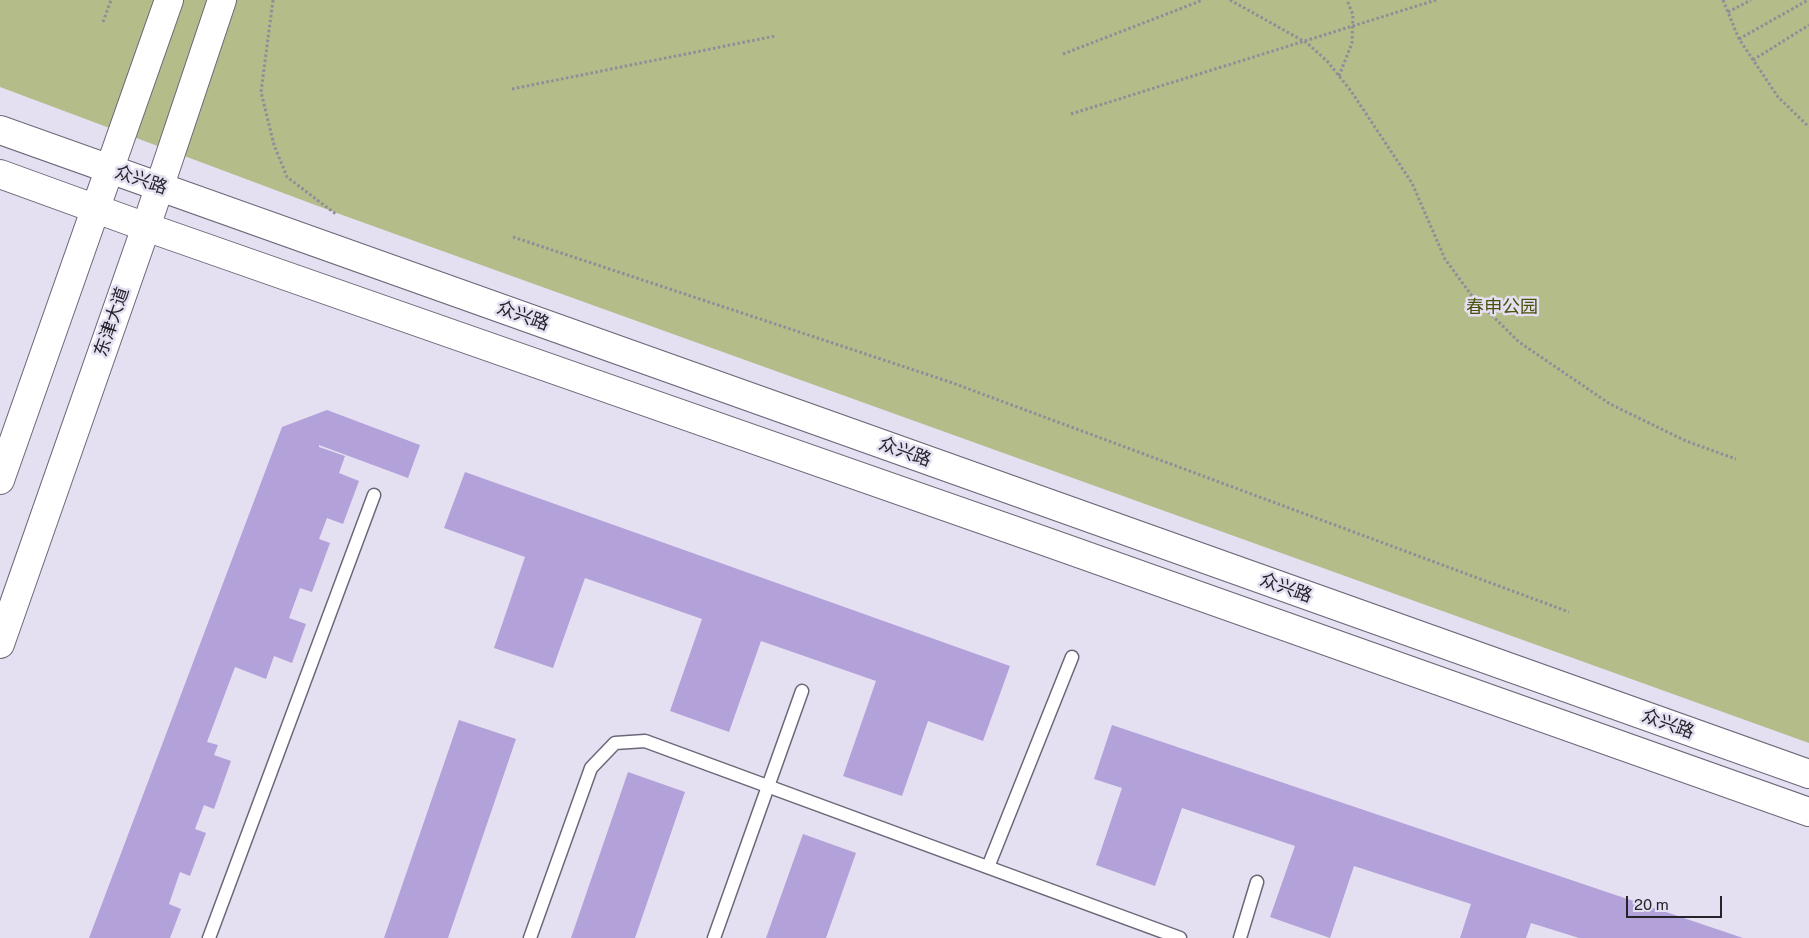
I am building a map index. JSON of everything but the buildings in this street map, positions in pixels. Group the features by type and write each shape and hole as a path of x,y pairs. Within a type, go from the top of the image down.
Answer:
{"street":[{"path":"0,480 169,0"},
{"name":"东津大道","path":"0,644 146,227 222,0"},
{"name":"众兴路","path":"0,130 1809,774"},
{"name":"众兴路","path":"0,174 1809,812"}],"lane":[{"path":"209,938 374,495"},
{"path":"988,867 1072,657"},
{"path":"714,938 802,691"},
{"path":"530,938 591,768 615,744 645,741 1180,938"},
{"path":"1240,938 1257,882"}],"path":[{"path":"103,22 111,0"},
{"path":"273,0 261,92 274,144 287,177 344,221"},
{"path":"1063,54 1203,0"},
{"path":"1230,0 1306,42 1328,61 1351,91 1412,183 1445,259 1472,296 1519,342 1610,404 1686,441 1736,459"},
{"path":"1339,76 1352,42 1353,15 1347,0"},
{"path":"1071,114 1436,0"},
{"path":"1723,0 1740,39 1778,97 1809,127"},
{"path":"1728,12 1751,0"},
{"path":"1740,39 1808,0"},
{"path":"1754,60 1809,25"},
{"path":"512,89 775,36"},
{"path":"512,237 950,382 1569,612"}],"green space":[{"name":"春申公园","path":"0,0 1809,0 1809,743 334,212 0,87"}]}
